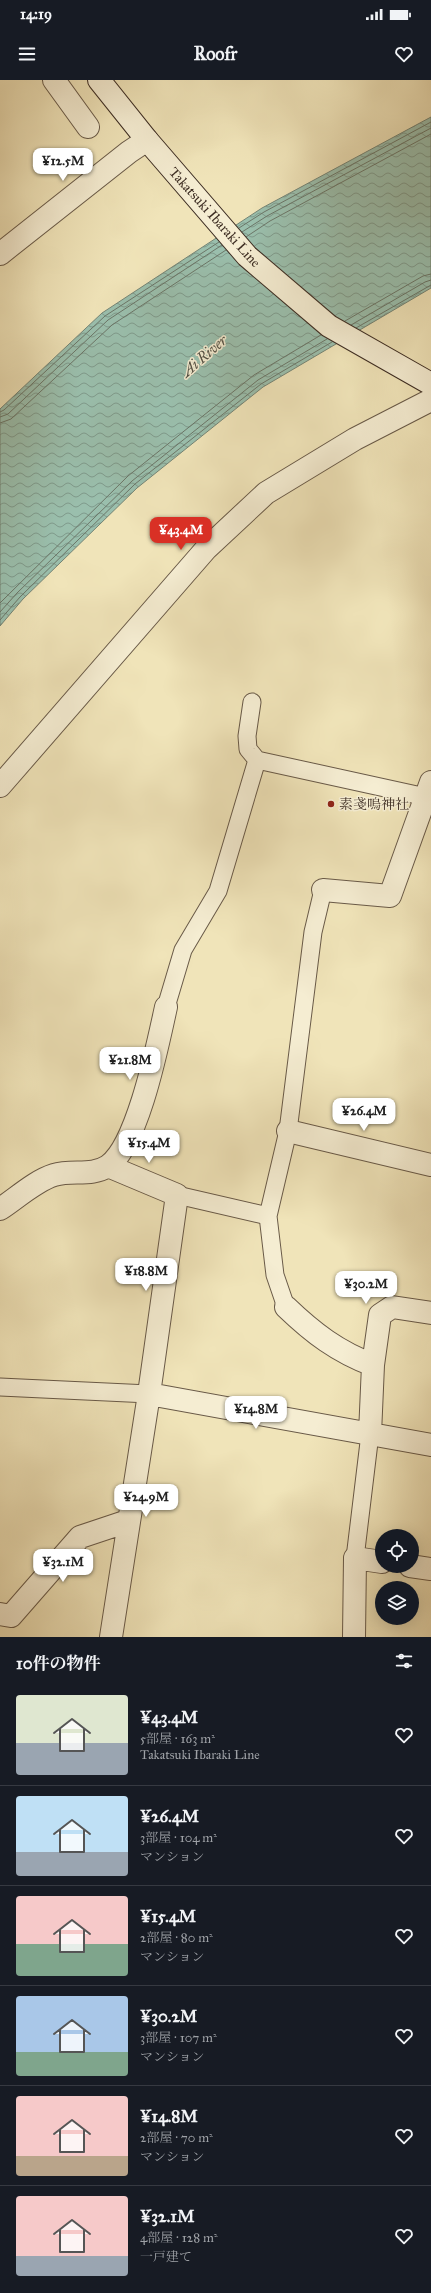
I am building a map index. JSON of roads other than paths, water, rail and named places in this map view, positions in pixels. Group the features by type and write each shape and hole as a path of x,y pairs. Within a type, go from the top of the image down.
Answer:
{"street":[{"path":"54,80 88,127"},
{"name":"Takatsuki Ibaraki Line","path":"99,80 147,140 248,256 329,326 431,384"},
{"path":"0,254 129,152 147,140"},
{"path":"0,786 206,549 266,493 355,439 431,400"},
{"path":"323,890 390,896 428,790"},
{"path":"0,1209 46,1178 56,1174 94,1172 108,1166 118,1156 135,1120 150,1078 166,1007"},
{"path":"288,1131 431,1165"},
{"path":"108,1166 177,1195 149,1394 111,1637"},
{"path":"286,1307 308,1328 348,1356 373,1365"},
{"path":"370,1434 373,1365 380,1315 392,1307 431,1313"},
{"path":"149,1394 431,1445"},
{"path":"0,1614 11,1616 80,1537 128,1521"},
{"path":"354,1637 355,1558 375,1561"},
{"path":"419,1567 431,1569"}],"lane":[{"path":"252,702 247,736 248,749 257,760 428,790"},
{"path":"166,1007 183,950 218,891 257,760"},
{"path":"286,1307 275,1275 268,1216 288,1131 313,932 323,890"},
{"path":"177,1195 268,1216"},
{"path":"0,1387 149,1394"},
{"path":"355,1558 370,1434"}],"water":[{"name":"Ai River","path":"431,117 431,288 263,387 137,488 23,599 0,626 0,409 102,313 262,208"}],"place":[{"name":"素戔嗚神社","path":"331,804"}]}
